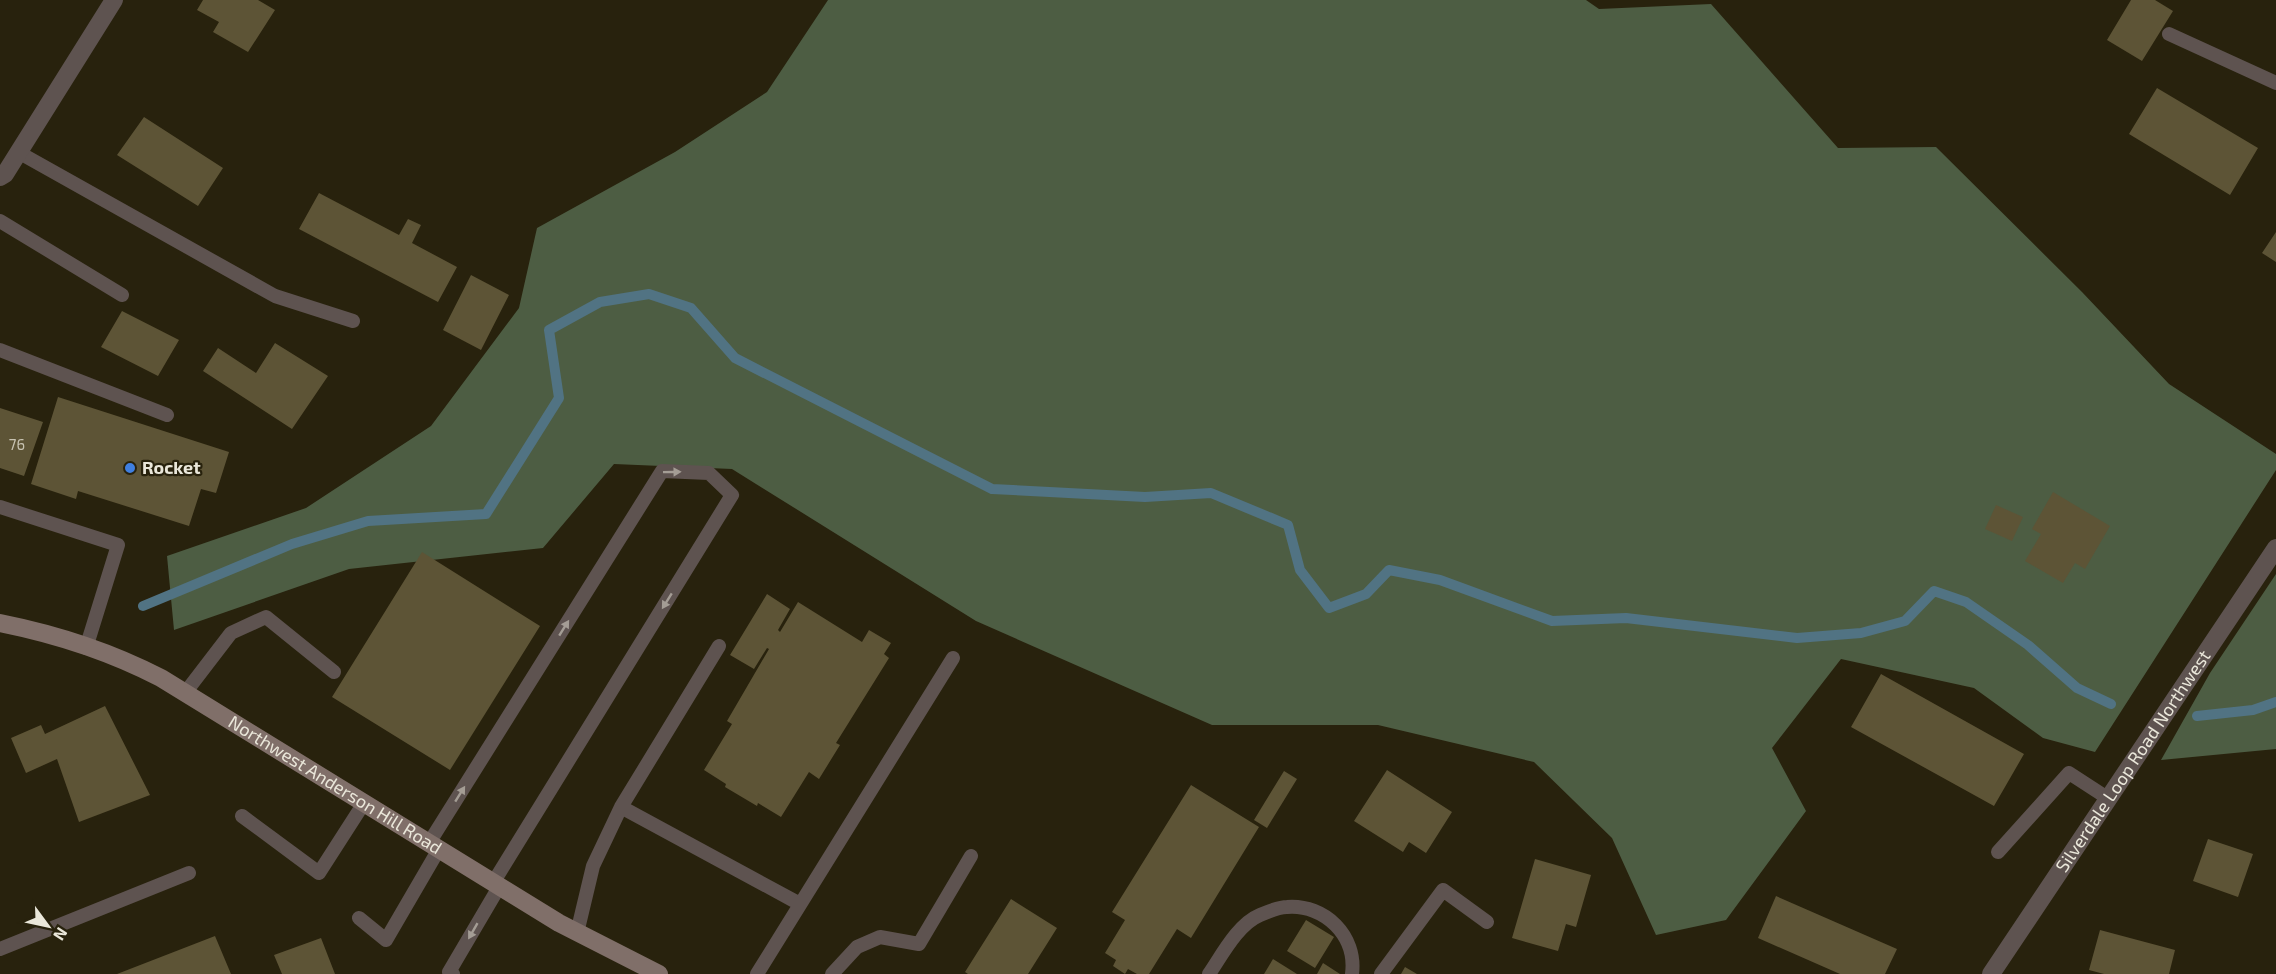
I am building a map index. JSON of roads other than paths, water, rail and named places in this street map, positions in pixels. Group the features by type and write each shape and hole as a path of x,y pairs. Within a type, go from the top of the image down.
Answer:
{"main road":[{"name":"Northwest Anderson Hill Road","path":"0,623 24,628 136,665 577,933 659,974"}],"street":[{"path":"0,177 5,174 114,0"},
{"name":"Silverdale Loop Road Northwest","path":"1991,974 2276,548"}],"lane":[{"path":"2169,34 2276,83"},
{"path":"18,152 275,296 354,321"},
{"path":"0,221 122,296"},
{"path":"0,350 167,415"},
{"path":"359,918 386,940 434,846 662,471 709,473 732,495 496,885 449,972 453,974"},
{"path":"0,507 118,545 86,648"},
{"path":"185,693 231,633 266,617 334,672"},
{"path":"577,933 592,866 621,807 719,646"},
{"path":"757,974 952,658"},
{"path":"1998,852 2069,773 2109,799"},
{"path":"242,816 319,873 363,802"},
{"path":"621,807 800,904"},
{"path":"832,974 857,947 880,937 919,944 971,856"},
{"path":"0,949 189,873"},
{"path":"1381,974 1443,890 1487,922"},
{"path":"1209,974 1234,936 1250,922 1258,916 1286,907 1311,910 1334,923 1346,937 1353,966 1352,974"}],"waterway":[{"path":"143,606 292,544 368,521 486,514 559,398 549,330 600,302 649,294 691,308 735,358 992,489 1145,497 1211,493 1288,525 1300,570 1329,608 1366,594 1389,570 1440,580 1552,621 1626,618 1797,638 1861,633 1905,621 1934,591 1966,602 2028,645 2077,688 2111,704"},
{"path":"2197,716 2253,710 2276,702"}],"place":[{"name":"Rocket","path":"130,468"}]}
